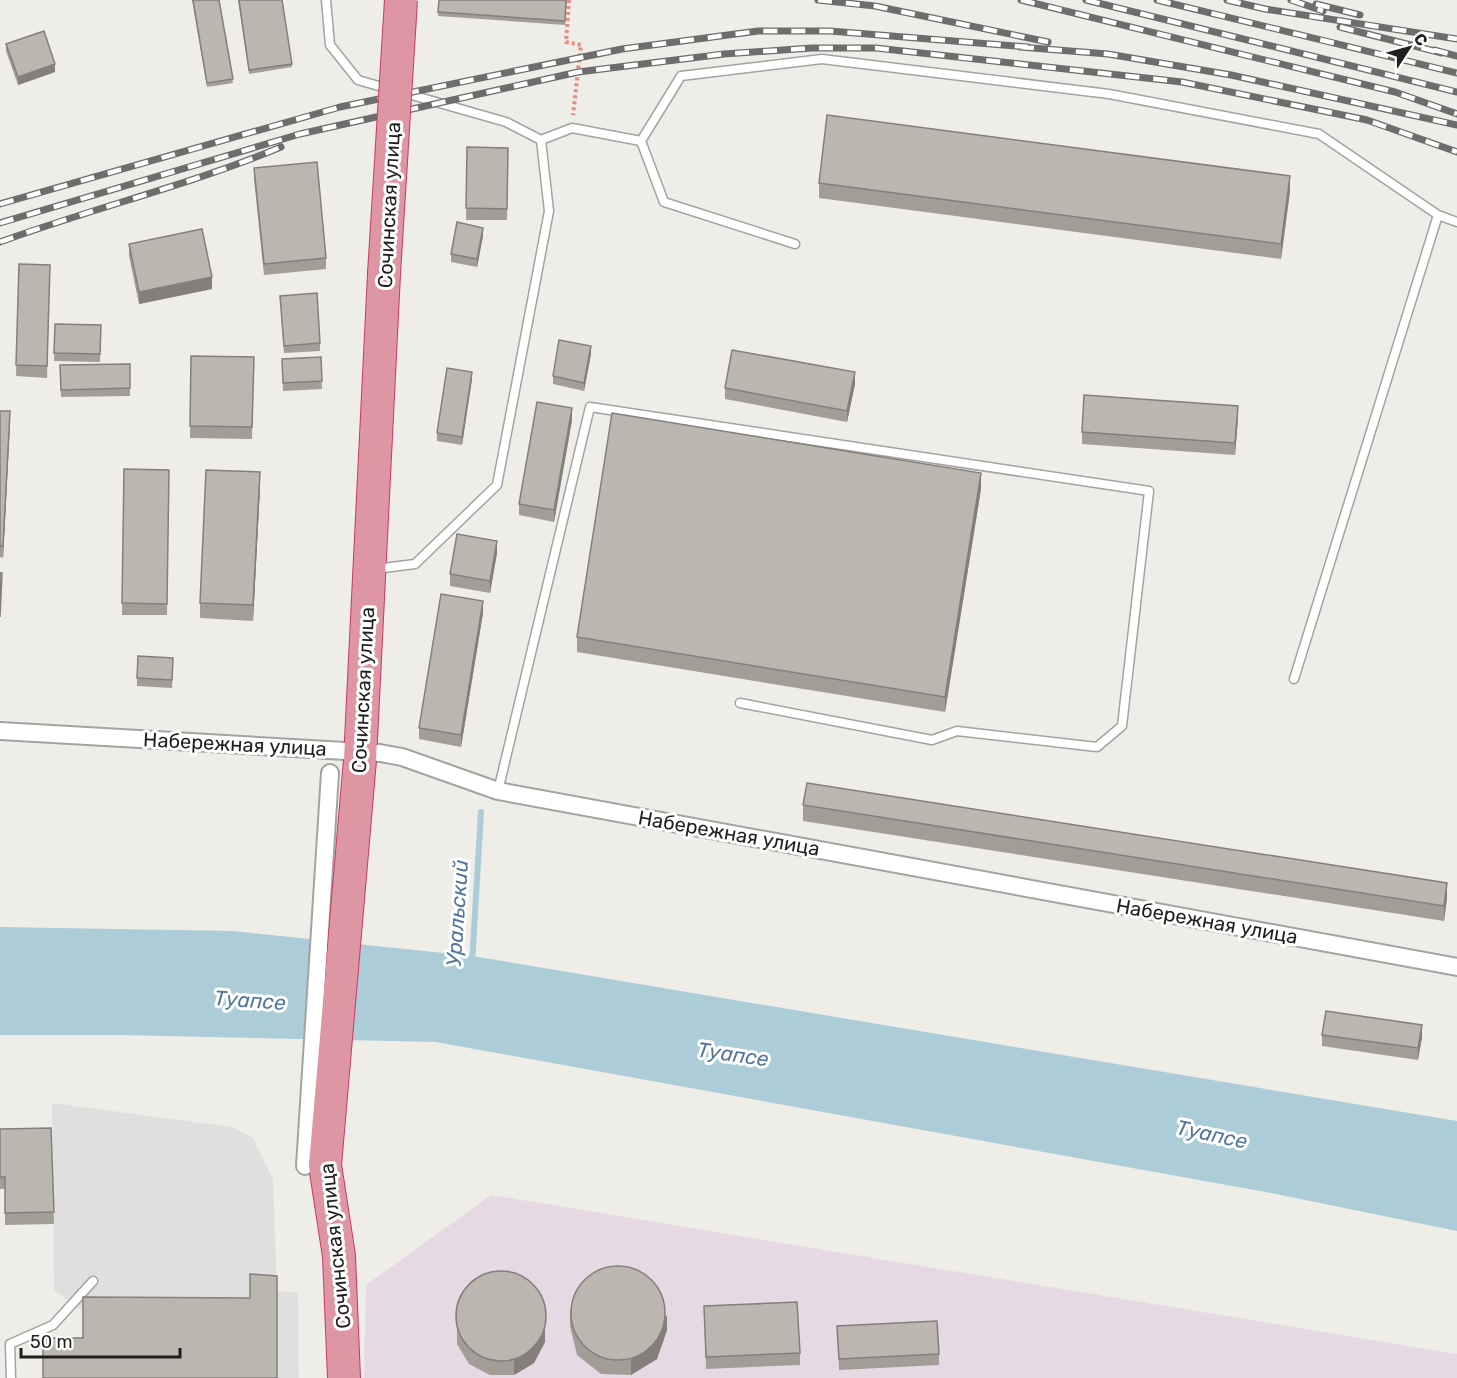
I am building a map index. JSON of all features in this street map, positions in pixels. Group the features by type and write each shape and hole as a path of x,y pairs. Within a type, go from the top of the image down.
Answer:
{"highway":[{"name":"Сочинская улица","path":"344,1378 339,1256 315,1166 360,756 384,274 401,0"}],"street":[{"name":"Набережная улица","path":"0,731 402,757 498,790 1457,967"},
{"path":"315,1166 330,773"}],"lane":[{"path":"326,0 330,45 358,80 506,122 541,140 572,129 641,141"},
{"path":"641,141 681,76 822,59 1109,94 1319,134 1438,215 1457,222"},
{"path":"370,570 415,564 497,485 549,211 541,140"},
{"path":"641,141 664,202 795,244"},
{"path":"1294,679 1438,215"},
{"path":"498,790 590,407 1149,491 1122,726 1097,747 957,731 932,740 740,703"},
{"path":"11,1378 10,1344 53,1325 93,1281"}],"path":[{"path":"569,0 566,42 581,45 572,129"}],"shaded area":[{"path":"52,1103 232,1127 253,1138 273,1179 277,1291 298,1292 299,1378 277,1378 250,1313 83,1312 54,1290"},
{"path":"491,1195 1457,1354 1457,1378 364,1378 366,1285"}],"water":[{"name":"Туапсе","path":"0,927 233,931 472,956 1457,1121 1457,1231 1271,1193 436,1042 119,1035 0,1035"}],"building":[{"path":"193,0 219,0 233,79 207,83"},
{"path":"239,0 282,0 292,64 249,70"},
{"path":"439,0 566,0 565,21 438,12"},
{"path":"44,31 55,64 18,77 6,44"},
{"path":"827,115 1290,176 1281,244 819,183"},
{"path":"467,147 508,148 507,209 466,208"},
{"path":"317,162 326,258 264,264 254,168"},
{"path":"457,222 483,228 477,259 451,254"},
{"path":"202,229 212,277 139,292 129,244"},
{"path":"19,264 50,265 47,366 16,365"},
{"path":"317,293 320,343 284,346 280,296"},
{"path":"55,324 101,325 100,354 54,353"},
{"path":"559,340 591,346 584,383 553,376"},
{"path":"732,350 855,372 847,411 725,388"},
{"path":"191,356 254,357 252,427 190,426"},
{"path":"321,357 322,381 283,383 282,359"},
{"path":"130,364 130,388 61,390 60,365"},
{"path":"447,368 472,372 462,437 437,433"},
{"path":"1084,395 1238,406 1235,443 1082,432"},
{"path":"537,402 572,408 554,510 519,504"},
{"path":"0,411 10,411 3,546 0,546"},
{"path":"612,413 981,473 945,697 577,637"},
{"path":"124,469 169,470 167,604 122,603"},
{"path":"206,470 260,472 253,605 200,603"},
{"path":"457,534 497,541 490,581 450,574"},
{"path":"0,573 2,573 0,617"},
{"path":"441,594 483,601 461,735 419,728"},
{"path":"138,656 173,658 172,680 137,678"},
{"path":"807,783 1447,883 1444,906 803,805"},
{"path":"1326,1011 1422,1025 1418,1048 1322,1035"},
{"path":"51,1128 54,1212 5,1213 5,1177 0,1177 0,1129"},
{"path":"618,1266 636,1269 651,1280 662,1295 665,1313 662,1331 651,1346 636,1357 618,1360 600,1357 585,1346 574,1331 571,1313 574,1295 585,1280 600,1269"},
{"path":"501,1271 526,1279 538,1291 546,1316 538,1341 526,1353 501,1361 476,1353 464,1341 456,1316 464,1291 476,1279"},
{"path":"250,1274 277,1276 277,1378 43,1378 43,1338 83,1338 83,1297 250,1298"},
{"path":"797,1302 800,1353 706,1357 704,1306"},
{"path":"937,1321 939,1354 839,1359 837,1326"}],"waterway":[{"name":"Уральский","path":"472,964 481,812"}],"railway":[{"path":"818,0 875,6 1048,42"},
{"path":"1021,0 1395,92 1457,114"},
{"path":"1086,0 1457,92"},
{"path":"1157,0 1457,73"},
{"path":"1227,0 1265,9 1457,39"},
{"path":"1291,0 1323,11"},
{"path":"1316,4 1360,15"},
{"path":"1340,27 1442,53"},
{"path":"0,204 340,107 622,49 758,31 830,31 1028,47"},
{"path":"1020,47 1108,54 1231,75 1457,125"},
{"path":"0,223 300,134 578,72 724,54 812,48 876,48 1182,82 1367,120 1457,152"},
{"path":"1434,50 1457,56"},
{"path":"0,242 177,185 281,147"}]}
